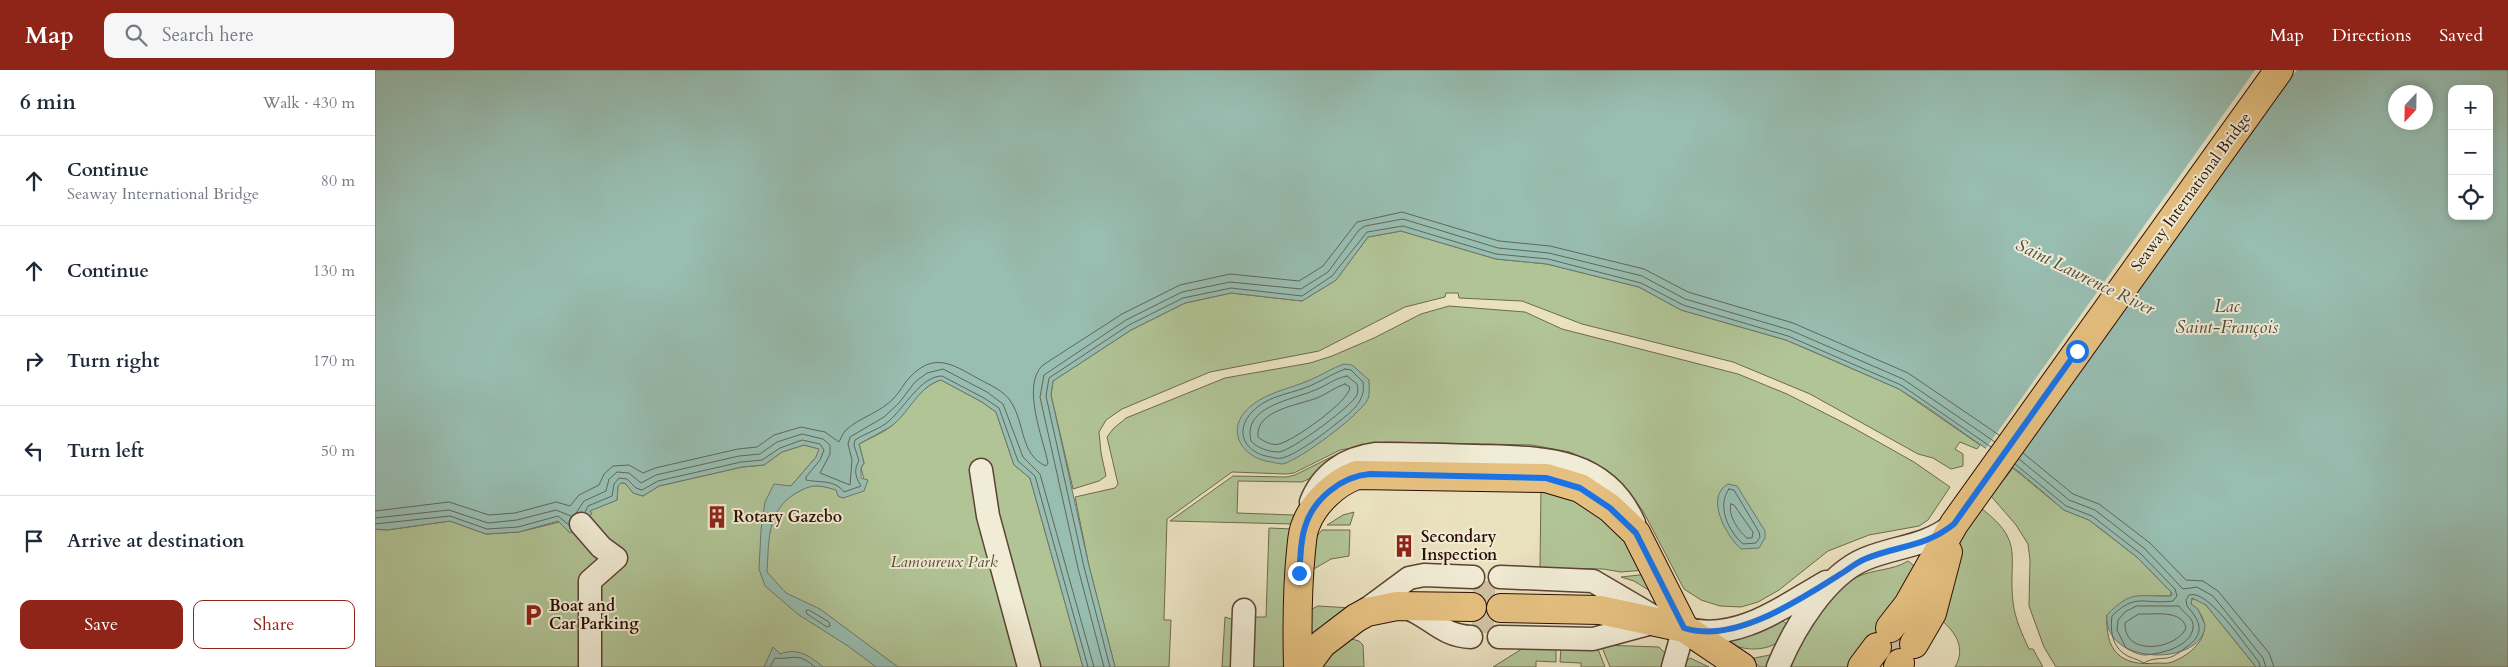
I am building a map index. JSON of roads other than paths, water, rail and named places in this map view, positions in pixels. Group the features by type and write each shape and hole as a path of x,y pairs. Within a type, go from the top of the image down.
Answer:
{"main road":[{"name":"Seaway International Bridge","path":"1890,653 1932,613 1955,523 2279,70"},
{"path":"1298,667 1299,573 1304,527 1316,507 1327,494 1346,479 1357,475 1546,478 1564,481 1596,496 1625,520 1644,544 1665,625"},
{"path":"1305,667 1322,644 1355,618 1375,610 1399,607 1472,607"},
{"path":"1500,607 1600,610 1665,625 1742,667"}],"street":[{"path":"1304,527 1314,495 1326,476 1344,463 1363,456 1376,454 1546,459 1575,467 1601,481 1612,490 1630,514 1644,544"},
{"path":"981,470 989,516 1029,667"},
{"path":"1500,607 1610,595 1626,600 1665,625 1709,633 1724,632 1746,625 1865,559 1929,541 1955,523"},
{"path":"581,524 601,547 616,558 590,581 590,667"},
{"path":"1778,667 1785,650 1806,615 1840,574"},
{"path":"1243,610 1243,667"},
{"path":"1665,625 1673,667"}],"water":[{"name":"Lac Saint-François","path":"375,70 2508,70 2508,667 2256,667 2206,605 2192,598 2191,604 2198,609 2205,625 2200,638 2189,648 2172,654 2154,655 2136,652 2120,644 2110,632 2107,615 2123,601 2130,598 2136,596 2171,596 2172,593 2138,558 2089,520 2064,510 2022,474 1899,389 1786,340 1681,310 1639,287 1547,264 1496,259 1401,231 1368,237 1336,280 1302,301 1231,293 1185,303 1131,330 1053,381 1051,395 1089,566 1115,667 1083,667 1030,478 1014,465 996,412 982,402 941,380 926,388 890,427 859,444 864,463 861,468 861,478 868,480 864,491 843,498 838,496 836,490 823,487 814,486 799,491 784,502 778,511 773,520 769,540 767,572 786,593 820,609 898,667 876,667 848,646 799,615 765,586 759,569 765,502 774,484 791,486 816,457 819,449 804,445 782,452 764,465 742,467 659,486 643,496 633,493 625,483 621,483 618,486 617,500 590,511 592,514 570,533 558,521 519,532 486,534 450,521 387,530 375,529"},
{"path":"1344,364 1352,365 1369,380 1368,399 1354,415 1303,454 1283,464 1261,460 1245,449 1237,433 1238,424 1251,406 1272,394 1310,380"},
{"path":"1728,484 1737,486 1765,531 1765,538 1759,548 1741,549 1724,527 1720,517 1718,498 1721,490"},
{"path":"773,647 780,654 798,652 803,654 823,667 764,667"}],"tunnel":[{"path":"1473,592 1500,592"},
{"path":"1472,622 1499,622"},
{"path":"1888,653 1901,637"}],"place":[{"name":"Rotary Gazebo","path":"717,517"},
{"name":"Secondary Inspection","path":"1404,546"},
{"name":"Boat and Car Parking","path":"533,615"}],"water label":[{"name":"Saint Lawrence River","path":"2085,277"}],"park label":[{"name":"Lamoureux Park","path":"944,562"}]}
